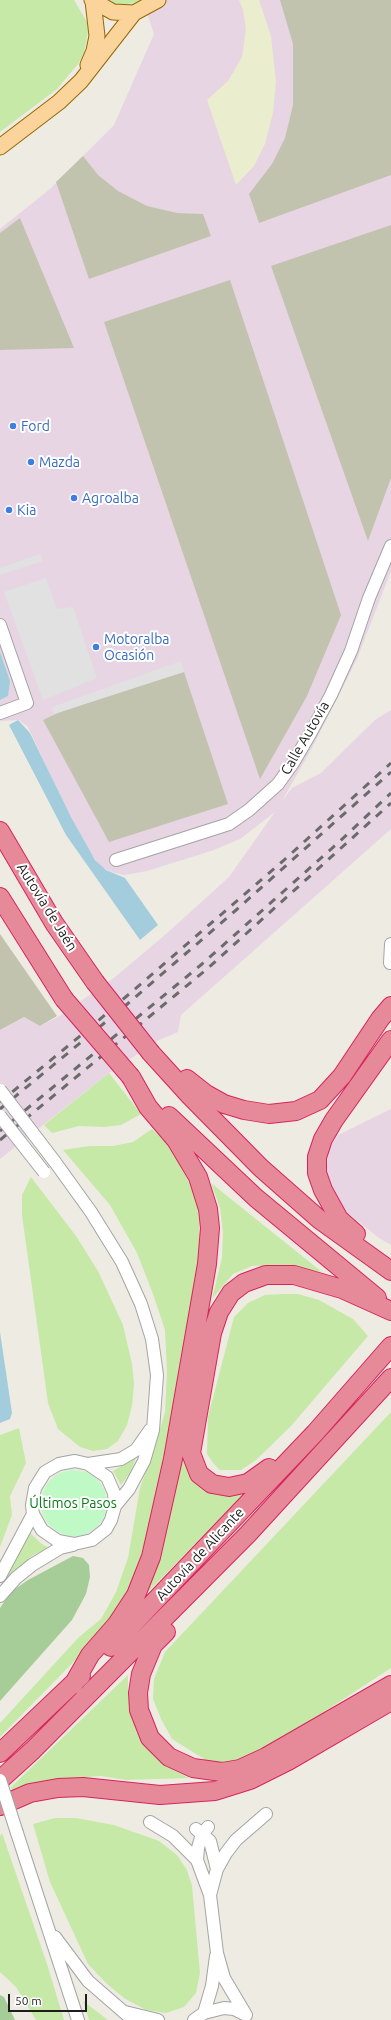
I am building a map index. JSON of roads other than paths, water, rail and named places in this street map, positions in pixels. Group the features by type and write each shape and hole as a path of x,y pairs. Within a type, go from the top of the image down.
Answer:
{"highway":[{"name":"Autovía de Jaén","path":"0,831 54,922 95,982 151,1053 190,1096 261,1168 320,1220 386,1269"},
{"path":"0,897 64,999 131,1077 181,1129 256,1198 386,1306"},
{"path":"151,1053 168,1061 194,1086 224,1104 244,1110 269,1114 296,1111 320,1100 342,1076 380,1018 391,1006"},
{"path":"386,1269 371,1248 339,1219 323,1190 317,1173 317,1157 323,1139 334,1120 391,1040"},
{"path":"73,1685 90,1655 116,1624 136,1594 151,1557 173,1459 207,1264 210,1228 208,1209 198,1177 176,1140 148,1107 131,1077"},
{"path":"314,1433 291,1444 266,1471 248,1483 229,1487 212,1484 199,1474 191,1453 193,1433 212,1333 218,1312 231,1293 244,1283 266,1275 294,1275 316,1280 386,1306"},
{"name":"Autovía de Alicante","path":"0,1753 73,1685 151,1606 314,1433 391,1346"},
{"name":"Autovía de Alicante","path":"0,1780 33,1750 184,1600 248,1534 391,1378"},
{"path":"184,1600 175,1622 153,1645 141,1674 138,1693 139,1710 150,1738 169,1757 180,1764 207,1771 222,1772 240,1769 266,1757 391,1685"},
{"path":"0,1806 30,1793 58,1788 83,1787 160,1795 215,1791 250,1780 288,1761 391,1701"}],"main road":[{"path":"0,147 59,102 81,81 134,12 158,0"},
{"path":"92,1 113,12 134,12"},
{"path":"81,81 94,51 97,36 92,1"}],"street":[{"name":"Calle Autovía","path":"116,860 229,824 249,810 278,784 310,734 331,694 350,651 369,598 391,546"},
{"path":"0,625 27,703 0,713"},
{"path":"390,963 391,944"},
{"path":"0,1090 91,1212 118,1256 141,1304 152,1339 157,1376 154,1427 144,1461 129,1489 115,1506"},
{"path":"0,1116 44,1172"},
{"path":"74,1544 58,1541 42,1530 33,1514 32,1505 35,1488 45,1472 59,1464 75,1461 88,1464 121,1459 136,1450 154,1427"},
{"path":"0,1596 16,1578 32,1565 60,1548 92,1540 106,1529 111,1520 115,1506 114,1493 106,1477 88,1464"},
{"path":"0,1576 33,1514"},
{"path":"0,1780 78,2020"},
{"path":"210,1894 217,1869 226,1852 236,1840 266,1814"},
{"path":"150,1822 173,1836 197,1860 210,1894 217,1952 224,1978 249,2017"},
{"path":"197,1860 202,1830 210,1841 217,1869"},
{"path":"50,1930 88,1981 133,2020"},
{"path":"195,2018 212,1986 217,1952"},
{"path":"195,2018 224,2008 234,2010 249,2017"},
{"path":"124,2012 158,2020"}],"water":[{"path":"0,652 10,681 8,696 0,700"},
{"path":"18,720 30,733 71,817 95,860 106,870 125,878 158,925 140,940 66,835 9,725"},
{"path":"0,1332 12,1413 10,1419 0,1423"}],"railway":[{"path":"0,1102 91,1027 283,861 391,763"},
{"path":"0,1109 125,1006 235,911 391,772"},
{"path":"0,1131 202,964 339,842 391,793"},
{"path":"0,1140 207,969 391,803"}],"place":[{"name":"Ford","path":"13,426"},
{"name":"Mazda","path":"31,462"},
{"name":"Agroalba","path":"74,498"},
{"name":"Kia","path":"9,510"},
{"name":"Motoralba Ocasión","path":"96,647"}],"park label":[{"name":"Últimos Pasos","path":"73,1503"}]}
